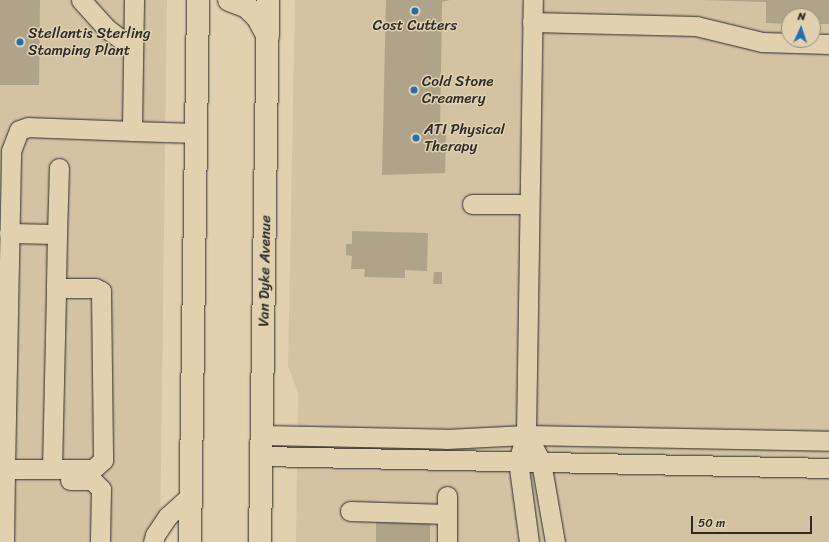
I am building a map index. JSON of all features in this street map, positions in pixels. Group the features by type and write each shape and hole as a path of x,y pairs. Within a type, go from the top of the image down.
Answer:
{"main road":[{"path":"229,0 247,7 258,18 268,37"},
{"name":"Van Dyke Avenue","path":"260,542 268,0"},
{"path":"190,542 196,132 202,1"}],"lane":[{"path":"81,0 106,28 133,48"},
{"path":"132,131 134,0"},
{"path":"529,542 518,461 526,435 528,204 533,0"},
{"path":"532,22 696,26 762,42 829,44"},
{"path":"4,542 11,151 19,130 28,127 196,132"},
{"path":"52,469 58,168"},
{"path":"472,204 528,204"},
{"path":"9,233 57,234"},
{"path":"5,475 52,469 93,469 103,460 101,291 95,288 56,288"},
{"path":"526,435 541,462 555,542"},
{"path":"262,445 526,435 829,441"},
{"path":"262,445 541,462 829,468"},
{"path":"5,475 95,481 101,489 100,542"},
{"path":"153,542 154,535 168,516 191,495"},
{"path":"350,511 447,505 447,542"}],"shaded area":[{"name":"Stellantis Sterling Stamping Plant","path":"0,0 167,0 160,542 0,542"},
{"path":"295,0 829,0 829,542 296,542 298,392 288,366"}],"building":[{"name":"Stellantis Sterling Stamping Plant","path":"0,0 40,0 39,85 0,85"},
{"path":"386,0 450,0 442,2 440,132 446,132 445,173 382,175"},
{"path":"703,0 829,0 829,24 821,24 821,8 781,8 781,24 766,23 766,2"},
{"path":"352,231 428,233 427,271 405,270 405,278 364,277 365,269 351,269 352,256 346,255 346,244 352,244"},
{"path":"434,272 442,272 442,284 433,284"},
{"path":"376,521 430,521 430,542 376,542"}],"place":[{"name":"Cost Cutters","path":"415,11"},
{"name":"Stellantis Sterling Stamping Plant","path":"20,42"},
{"name":"Cold Stone Creamery","path":"414,90"},
{"name":"ATI Physical Therapy","path":"416,138"}]}
